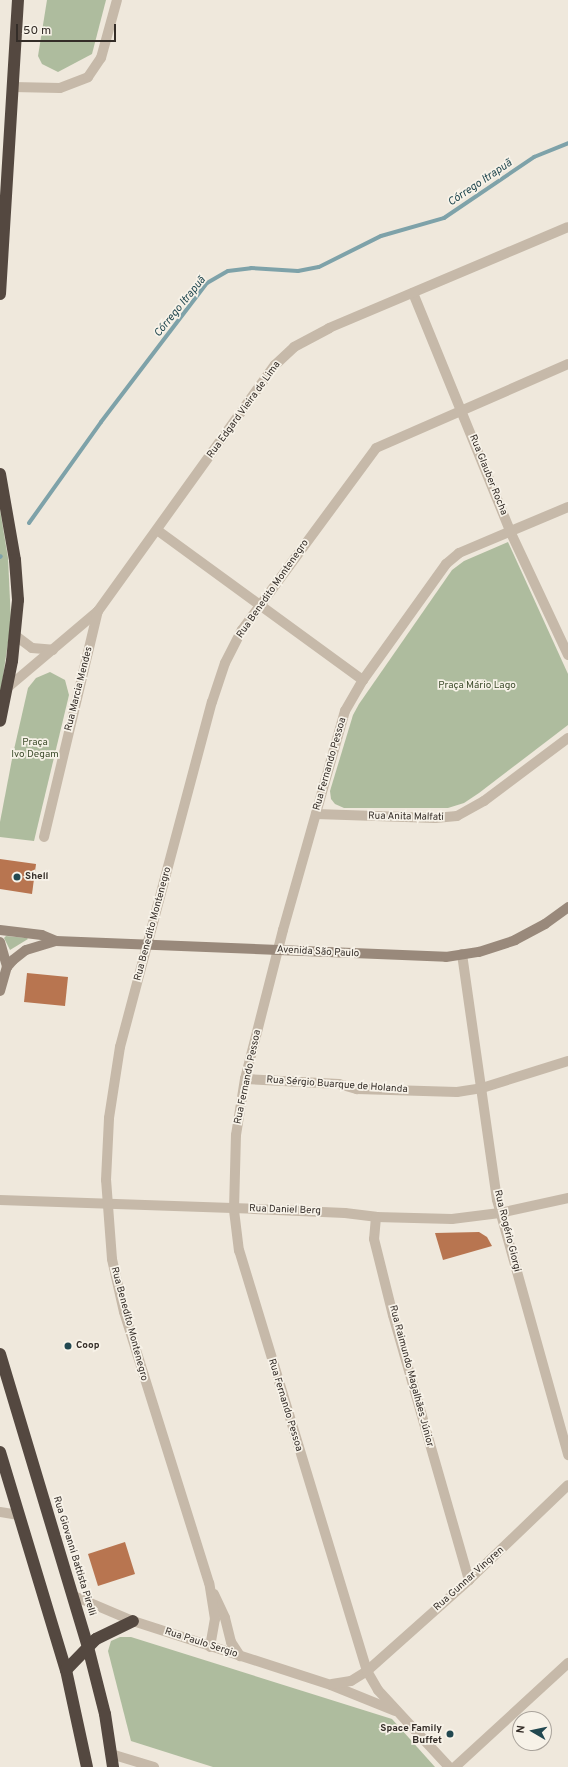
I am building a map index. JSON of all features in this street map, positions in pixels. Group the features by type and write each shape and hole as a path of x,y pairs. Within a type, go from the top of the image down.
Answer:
{"highway":[{"path":"0,294 18,0"},
{"path":"0,474 18,587 16,636 0,721"},
{"name":"Rua Giovanni Battista Pirelli","path":"0,1354 74,1596 88,1647 111,1754 112,1767"},
{"path":"0,1452 66,1670 87,1767"},
{"path":"66,1670 88,1647 108,1631 133,1621"}],"main road":[{"name":"Avenida São Paulo","path":"0,930 42,936 56,941 426,957 462,954 497,947 515,940 545,924 568,907"},
{"name":"Avenida São Paulo","path":"6,967 26,950 56,941"},
{"path":"0,942 6,967 0,991"}],"street":[{"path":"13,87 60,88 88,77 101,58 117,0"},
{"name":"Rua Edgard Vieira de Lima","path":"7,688 98,611 275,365 294,347 329,328 568,227"},
{"name":"Rua Glauber Rocha","path":"413,293 510,532 568,655"},
{"name":"Rua Benedito Montenegro","path":"210,1647 215,1620 210,1583 124,1312 112,1259 106,1204 107,1150 112,1086 120,1047 212,702 233,648 260,605 376,448 568,364"},
{"name":"Rua Fernando Pessoa","path":"449,1767 378,1690 367,1671 239,1251 234,1210 236,1135 245,1080 278,951 345,711 363,680 446,564 459,553 568,507"},
{"path":"157,530 363,680"},
{"name":"Rua Marcia Mendes","path":"44,837 98,611"},
{"path":"16,636 32,648 53,650"},
{"name":"Rua Anita Malfati","path":"316,814 435,818 457,816 484,801 568,738"},
{"name":"Rua Rogério Giorgi","path":"462,954 468,980 500,1213 568,1455"},
{"name":"Rua Sérgio Buarque de Holanda","path":"245,1080 339,1084 357,1089 446,1092 482,1088 568,1061"},
{"name":"Rua Daniel Berg","path":"0,1200 345,1213 376,1217 452,1219 500,1213 568,1198"},
{"name":"Rua Raimundo Magalhães Júnior","path":"376,1217 374,1238 393,1315 469,1580"},
{"name":"Rua Gunnar Vingren","path":"367,1671 395,1644 469,1580 568,1485"},
{"path":"0,1512 19,1515"},
{"path":"210,1583 225,1618 231,1642 240,1656"},
{"name":"Rua Paulo Sergio","path":"74,1596 133,1621 332,1685 397,1712"},
{"path":"455,1767 568,1663"},
{"name":"Rua Paulo Sergio","path":"332,1685 351,1681 367,1671"},
{"path":"111,1754 154,1767"}],"green space":[{"path":"47,0 106,0 92,54 58,72 42,64 38,56"},
{"path":"0,510 8,558 11,622 0,697"},
{"name":"Praça Mário Lago","path":"508,542 568,674 568,725 464,803 448,808 344,808 335,804 331,799 330,791 353,715 359,704 452,570 464,561"},
{"name":"Praça Ivo Degam","path":"50,672 65,680 69,695 34,841 0,837 0,822 28,688 36,678"},
{"path":"6,936 28,939 10,950 4,938"},
{"path":"120,1637 131,1637 392,1719 435,1767 213,1767 131,1741 108,1651 111,1641"}],"building":[{"name":"Shell","path":"0,859 36,864 32,894 0,889"},
{"path":"27,973 68,977 65,1006 24,1002"},
{"path":"479,1232 487,1237 492,1246 443,1260 435,1233"},
{"path":"125,1542 135,1574 98,1586 88,1554"}],"waterway":[{"name":"Córrego Itrapuã","path":"29,523 101,422 207,283 228,271 251,268 298,271 319,267 381,236 444,218 534,157 568,143"}],"place":[{"name":"Shell","path":"17,877"},
{"name":"Coop","path":"68,1346"},
{"name":"Space Family Buffet","path":"450,1734"}]}
